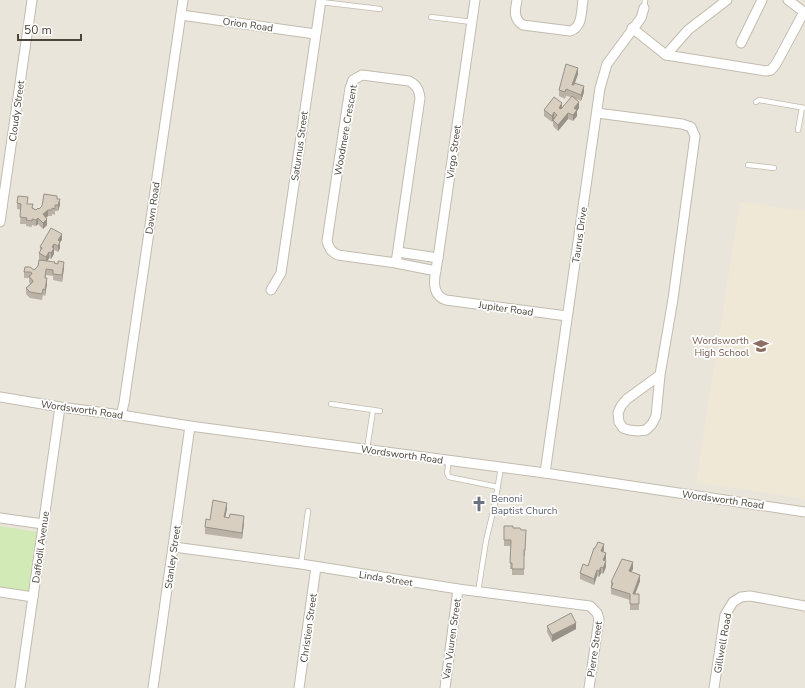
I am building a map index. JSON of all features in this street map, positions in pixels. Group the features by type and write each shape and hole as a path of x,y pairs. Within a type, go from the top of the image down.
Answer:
{"street":[{"name":"Cloudy Street","path":"0,222 32,0"},
{"name":"Dawn Road","path":"121,415 183,0"},
{"name":"Virgo Street","path":"446,300 441,298 435,290 434,284 475,0"},
{"path":"517,0 515,12 516,17 523,25 570,31 576,29 579,24 583,0"},
{"path":"666,55 688,30 726,0"},
{"path":"741,43 762,0"},
{"path":"632,28 666,55 768,71 778,62 804,13 788,0"},
{"name":"Saturnus Street","path":"271,290 281,273 321,1"},
{"name":"Taurus Drive","path":"546,473 600,88 607,64 632,28 641,18 645,4"},
{"name":"Orion Road","path":"181,14 315,34"},
{"name":"Woodmere Crescent","path":"396,263 420,98 419,92 415,86 409,82 362,75 353,80 350,88 327,241 332,252 338,255 396,263 436,271"},
{"path":"597,113 682,124 691,127 695,136 673,299 660,375 656,416 652,424 646,430 638,431 624,428 619,422 618,413 621,406 627,399 660,375"},
{"path":"398,252 438,258"},
{"name":"Jupiter Road","path":"446,300 567,316"},
{"name":"Wordsworth Road","path":"0,397 190,426 546,473 805,512"},
{"name":"Daffodil Avenue","path":"20,688 60,407"},
{"name":"Stanley Street","path":"153,688 190,426"},
{"path":"0,518 43,524"},
{"name":"Linda Street","path":"174,547 301,564 478,592 584,605 590,606 596,611"},
{"name":"Christien Street","path":"299,688 316,567"},
{"name":"Van Vuuren Street","path":"445,688 458,589"},
{"path":"0,592 33,597"},
{"name":"Gillwell Road","path":"714,688 725,615 733,602 741,597 750,596 805,606"},
{"name":"Pierre Street","path":"589,688 599,619 596,611"}],"lane":[{"path":"321,1 380,9"},
{"path":"431,17 472,22"},
{"path":"756,102 759,100 804,108 798,130"},
{"path":"748,165 774,168"},
{"path":"331,404 380,411"},
{"path":"367,450 373,410"},
{"path":"449,460 447,473 449,477 498,487"},
{"path":"478,592 486,541 501,467"},
{"path":"301,564 308,511"}],"shaded area":[{"path":"0,0 805,0 805,688 0,688"},
{"name":"Wordsworth High School","path":"740,202 805,211 805,499 696,482"}],"green space":[{"path":"0,526 37,532 30,594 0,590"}],"building":[{"path":"566,64 578,68 572,85 574,85 574,83 584,86 581,95 566,89 565,92 559,90"},
{"path":"572,96 579,102 574,108 577,110 573,115 568,113 558,125 553,120 557,115 554,112 552,116 544,110 554,97 562,103 559,108 561,109"},
{"path":"44,194 57,196 57,199 60,199 58,205 55,205 55,209 52,208 52,210 48,210 43,214 47,219 43,223 38,218 36,220 32,219 32,221 26,220 27,218 20,217 21,204 17,203 18,196 28,197 27,204 33,204 32,208 36,210 42,206"},
{"path":"51,228 62,234 58,240 60,242 58,246 54,244 52,247 54,248 51,253 49,252 46,257 39,253 42,248 40,247"},
{"path":"39,260 55,262 54,263 58,264 58,261 64,262 62,275 53,274 53,270 46,269 45,278 47,278 45,290 43,289 42,294 30,292 26,288 33,281 29,276 32,274 31,272 24,272 25,267 30,267 34,270 38,266"},
{"path":"213,500 227,503 224,517 229,518 230,514 244,516 242,533 205,527 206,519 210,520"},
{"path":"504,526 513,526 513,528 526,530 524,569 512,569 512,563 510,563 511,540 504,540"},
{"path":"598,542 604,544 601,551 606,553 603,560 606,561 603,568 601,567 599,571 597,570 594,579 580,573 583,564 588,566 594,548"},
{"path":"622,559 633,562 629,571 640,575 633,594 639,594 639,604 630,604 630,594 611,588 613,583 611,582"},
{"path":"571,613 576,623 552,635 547,626"}],"place":[{"name":"Wordsworth High School","path":"761,346"},
{"name":"Benoni Baptist Church","path":"479,504"}]}
